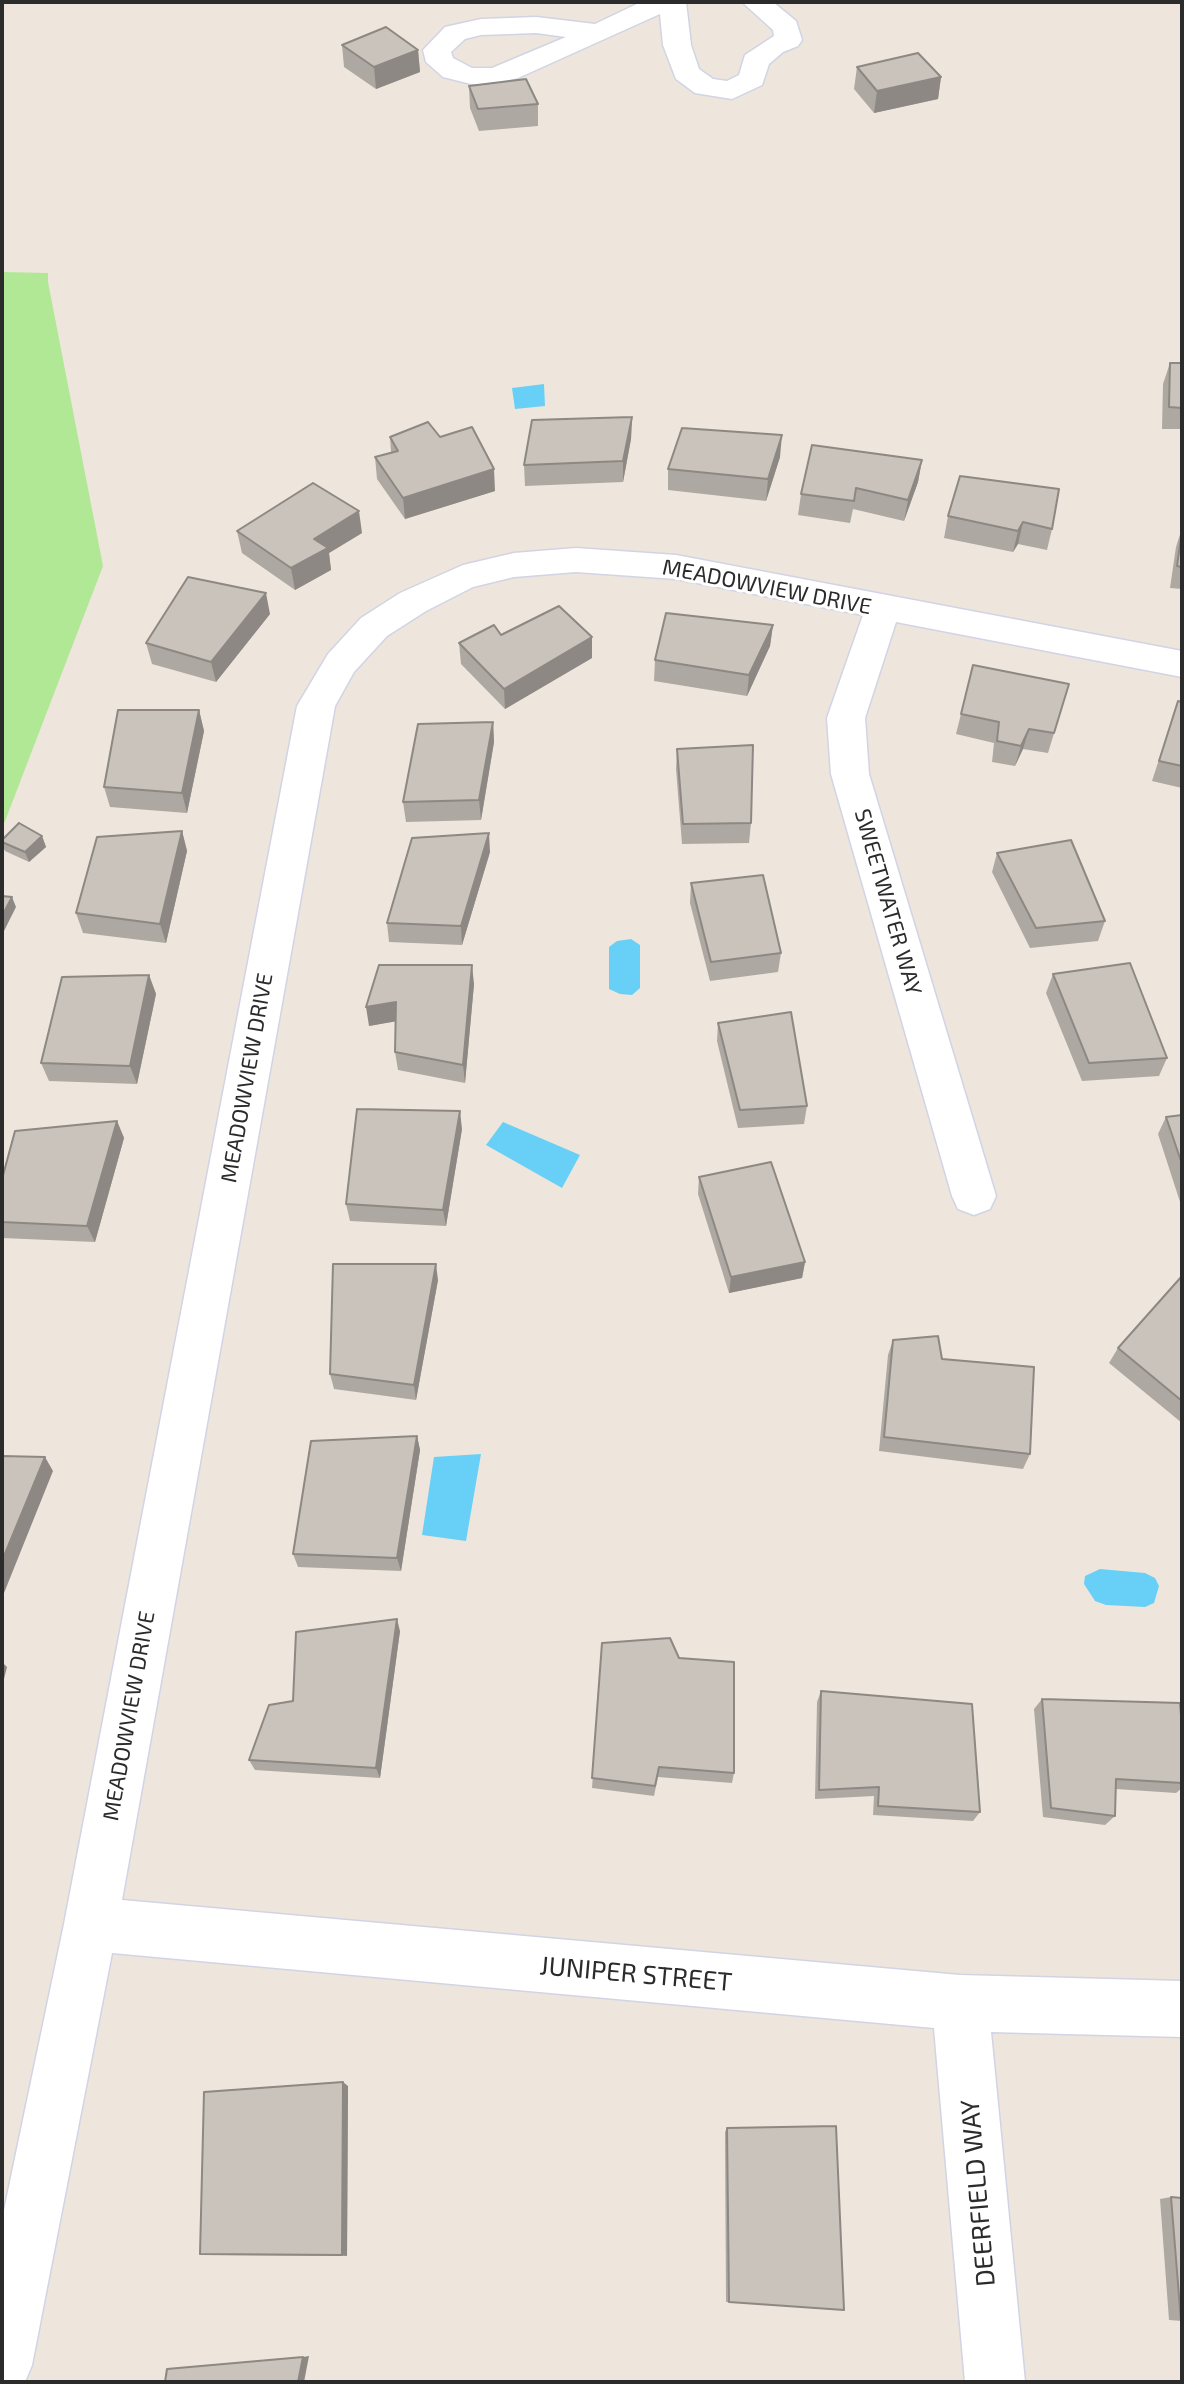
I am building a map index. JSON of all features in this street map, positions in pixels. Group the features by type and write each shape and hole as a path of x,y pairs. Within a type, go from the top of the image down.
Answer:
{"street":[{"path":"599,33 536,25 481,27 455,33 437,50 440,62 453,71 471,76 492,76 599,33 634,14 669,2 686,73 705,87 732,90 752,79 755,61 773,46 788,40 786,27 756,2"},
{"name":"MEADOWVIEW DRIVE","path":"2,2365 91,1924 316,706 341,663 374,627 413,602 463,577 514,565 576,560 676,567 1182,664"},
{"name":"SWEETWATER WAY","path":"883,608 846,718 850,774 974,1196"},
{"name":"JUNIPER STREET","path":"91,1924 960,2003 1182,2009"},
{"name":"DEERFIELD WAY","path":"960,2003 995,2382"}],"green space":[{"path":"2,272 48,273 103,566 2,829"}],"water":[{"path":"544,384 545,406 515,409 512,388"},
{"path":"631,939 640,945 640,988 632,995 620,994 609,989 609,947 617,941"},
{"path":"503,1122 580,1155 562,1188 486,1145"},
{"path":"481,1454 466,1541 422,1535 434,1457"},
{"path":"1100,1569 1145,1573 1155,1578 1159,1586 1154,1603 1145,1607 1106,1605 1095,1601 1084,1584 1085,1576"}],"building":[{"path":"386,27 418,50 374,67 342,45"},
{"path":"918,53 941,77 877,91 857,67"},
{"path":"526,79 538,104 478,109 469,86"},
{"path":"1170,363 1182,363 1182,408 1169,407"},
{"path":"632,417 623,461 524,465 532,420"},
{"path":"428,422 440,437 472,427 494,469 403,498 375,457 398,451 390,437"},
{"path":"682,428 782,435 768,479 668,469"},
{"path":"812,445 922,460 908,500 856,488 854,501 801,494"},
{"path":"960,476 1059,489 1052,529 1023,522 1018,531 948,516"},
{"path":"313,483 359,511 314,539 328,548 291,568 237,531"},
{"path":"1182,531 1182,567 1177,566"},
{"path":"188,577 266,593 211,662 146,643"},
{"path":"559,606 592,637 504,689 459,643 494,625 501,635"},
{"path":"666,613 773,625 749,675 655,660"},
{"path":"973,665 1069,684 1054,733 1029,729 1021,746 997,741 999,722 961,714"},
{"path":"1178,701 1182,702 1182,766 1159,761"},
{"path":"118,710 199,710 182,793 104,787"},
{"path":"493,722 479,800 403,802 418,724"},
{"path":"753,745 751,823 683,824 677,749"},
{"path":"19,823 42,836 25,852 2,842"},
{"path":"182,831 160,924 76,913 97,837"},
{"path":"489,833 461,926 387,923 412,838"},
{"path":"1071,840 1105,921 1036,928 997,853"},
{"path":"763,875 781,953 711,962 691,883"},
{"path":"2,896 12,897 2,916"},
{"path":"1130,963 1167,1058 1089,1063 1053,974"},
{"path":"379,965 472,965 463,1065 395,1052 396,1002 366,1007"},
{"path":"149,975 130,1066 41,1063 62,977"},
{"path":"791,1012 807,1106 740,1110 718,1023"},
{"path":"357,1109 460,1111 443,1210 346,1204"},
{"path":"1182,1115 1182,1164 1166,1117"},
{"path":"117,1121 87,1226 2,1222 2,1179 15,1131"},
{"path":"771,1162 805,1262 731,1277 699,1177"},
{"path":"333,1264 436,1264 414,1385 330,1374"},
{"path":"1182,1276 1182,1401 1118,1348"},
{"path":"938,1336 942,1359 1034,1367 1030,1454 884,1437 893,1340"},
{"path":"417,1436 397,1558 293,1554 311,1441"},
{"path":"2,1456 45,1457 2,1561"},
{"path":"397,1619 376,1768 249,1760 269,1705 293,1701 296,1632"},
{"path":"670,1638 679,1658 734,1662 734,1773 659,1767 655,1786 592,1778 602,1643"},
{"path":"821,1691 972,1704 980,1812 878,1806 879,1787 819,1790"},
{"path":"1042,1699 1180,1703 1182,1783 1116,1779 1115,1816 1051,1808"},
{"path":"343,2082 342,2255 200,2254 204,2092"},
{"path":"836,2126 844,2310 729,2302 727,2128"},
{"path":"1171,2197 1182,2198 1182,2321 1181,2321"},
{"path":"303,2357 298,2382 165,2382 167,2369"}]}
